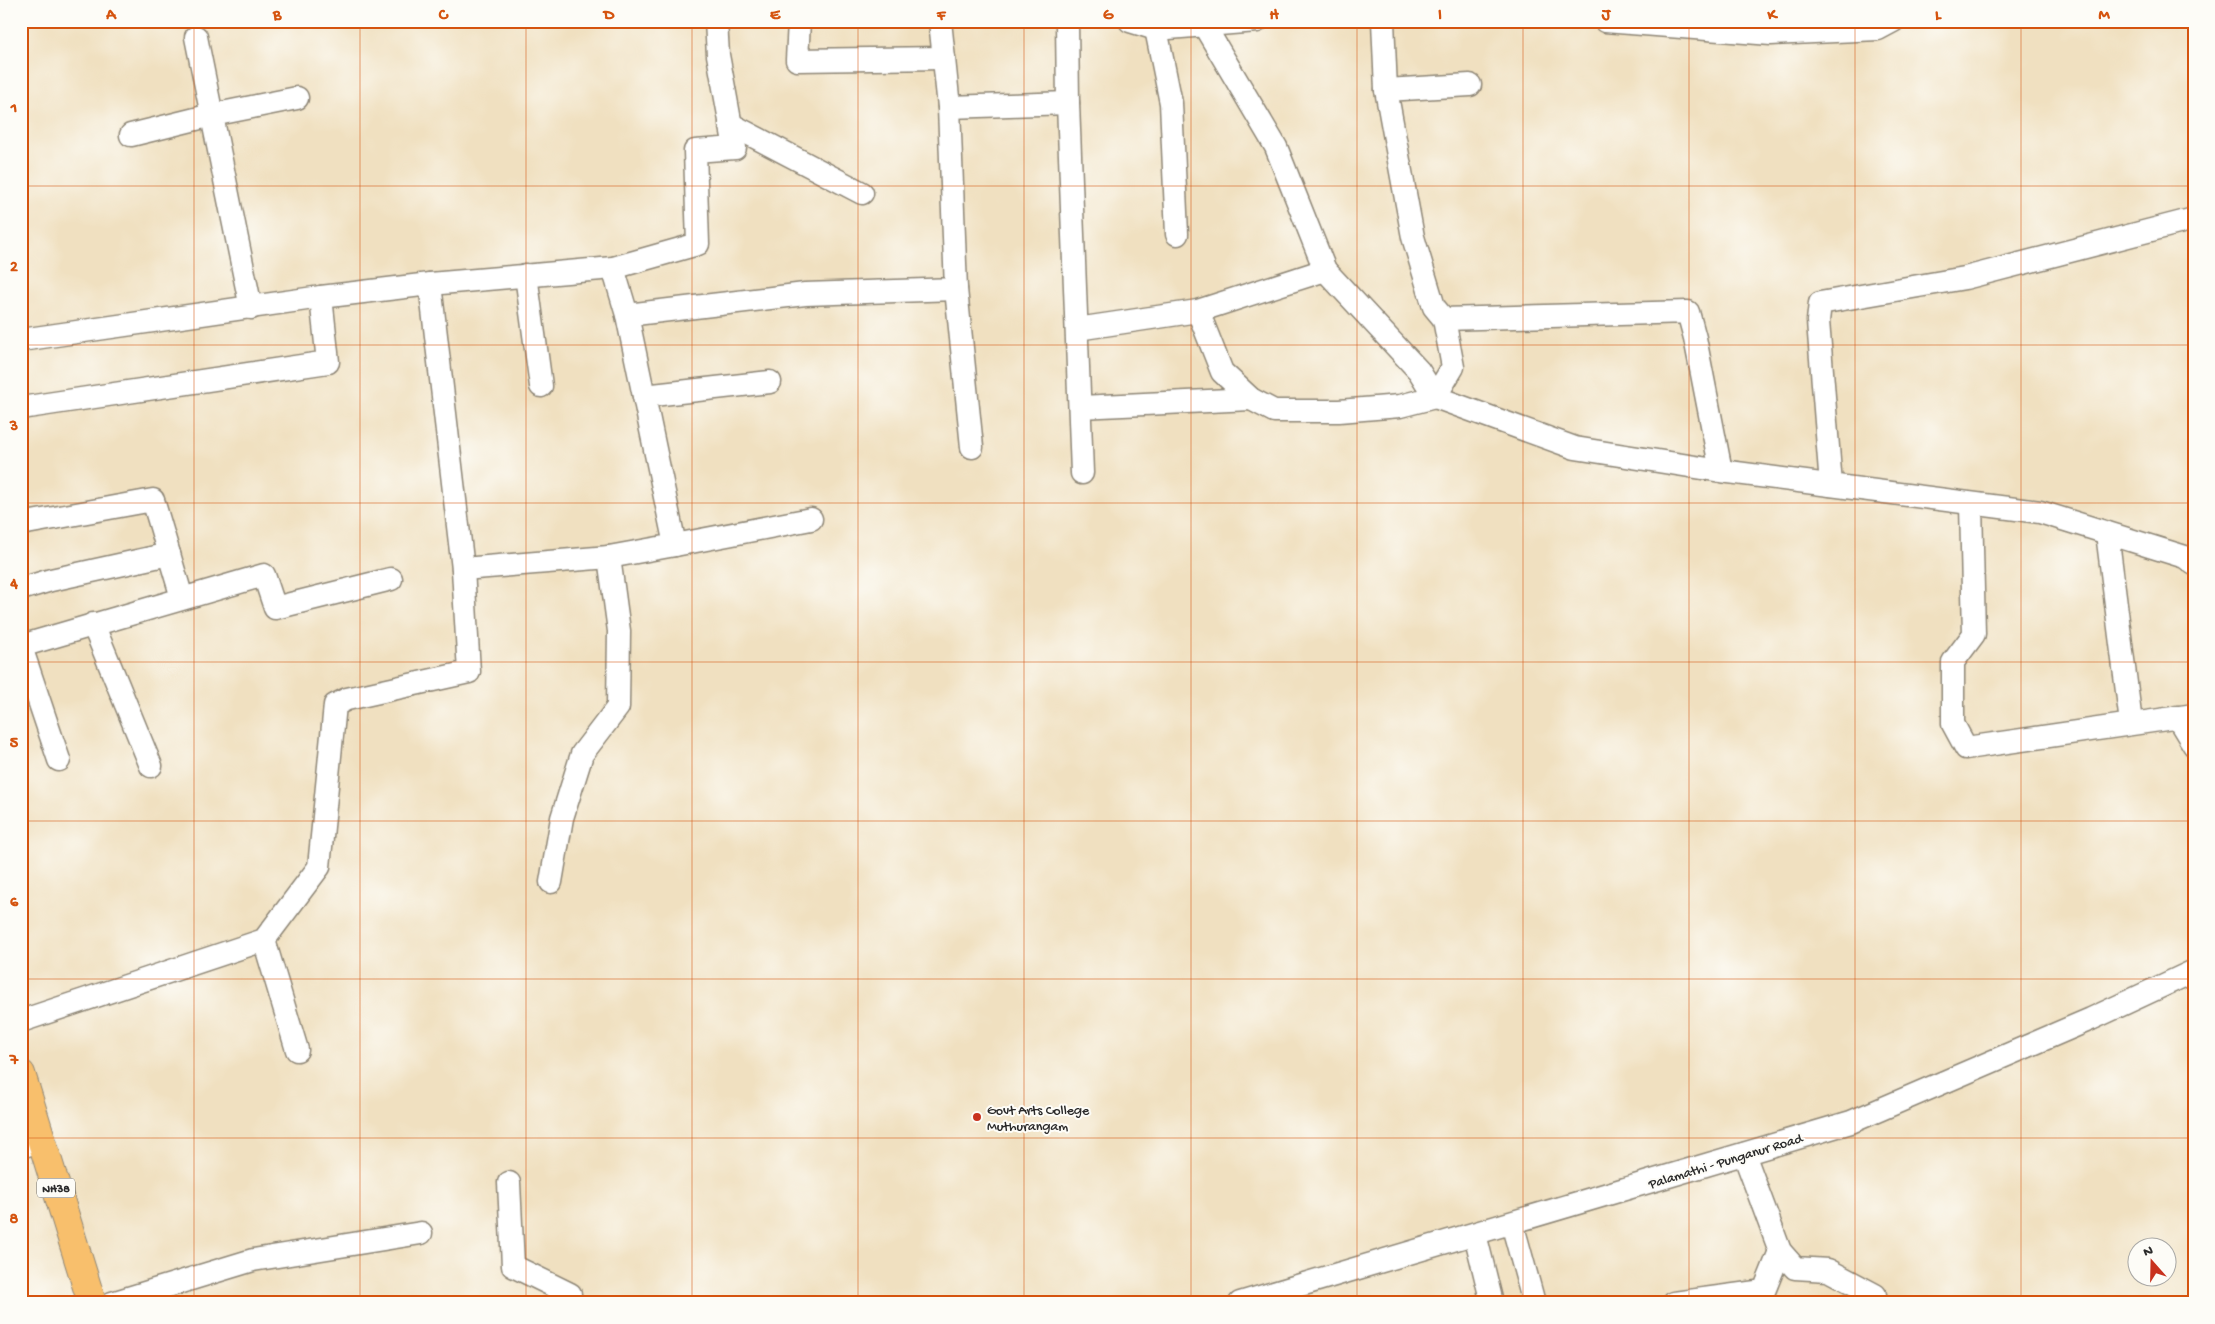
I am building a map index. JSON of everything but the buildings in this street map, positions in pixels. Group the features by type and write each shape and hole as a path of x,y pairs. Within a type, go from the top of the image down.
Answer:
{"highway":[{"name":"NH38","path":"21,1074 31,1144 92,1303"}],"street":[{"path":"21,340 321,297 430,284 613,268 698,244 696,151 735,148 718,55 716,21"},
{"path":"799,21 797,60 944,58"},
{"path":"940,21 949,107 956,289 972,447"},
{"path":"1067,21 1068,103 1082,473"},
{"path":"1130,21 1156,29 1205,27 1250,22"},
{"path":"1383,21 1386,90 1413,237 1434,307 1444,319 1453,367 1435,397"},
{"path":"1605,21 1662,23 1771,34 1878,29 1893,21"},
{"path":"1205,27 1276,147 1325,270 1418,371 1435,397"},
{"path":"1156,29 1171,103 1177,234"},
{"path":"196,37 251,308"},
{"path":"1386,90 1470,85"},
{"path":"131,135 212,115 297,98"},
{"path":"949,107 1068,103"},
{"path":"730,124 862,193"},
{"path":"1831,485 1818,322 1820,303 1964,278 2194,219"},
{"path":"613,268 627,315 675,545"},
{"path":"1077,329 1198,311 1325,270"},
{"path":"526,275 542,386"},
{"path":"21,1021 264,940 319,867 335,705 347,699 469,672 462,569 430,284"},
{"path":"627,315 805,294 956,289"},
{"path":"21,408 328,362 321,297"},
{"path":"1198,311 1222,372 1251,399 1274,412 1339,411 1400,406 1435,397 1575,448 1721,471 2040,512 2185,557 2194,564"},
{"path":"1444,319 1688,312 1695,338 1721,471"},
{"path":"644,396 770,382"},
{"path":"1080,407 1251,399"},
{"path":"21,524 153,500 182,598"},
{"path":"1971,504 1974,634 1952,662 1953,724 1966,748 2131,722 2186,716 2194,745"},
{"path":"462,569 609,557 811,519"},
{"path":"2107,533 2131,722"},
{"path":"21,589 51,580 169,554"},
{"path":"551,882 562,818 582,754 618,707 620,631 609,557"},
{"path":"59,760 21,646 264,575 275,608 391,580"},
{"path":"93,624 151,766"},
{"path":"264,940 297,1050"},
{"name":"Palamathi - Punganur Road","path":"1240,1303 1851,1122 2091,1019 2194,972"},
{"path":"1744,1154 1780,1251 1795,1268 1828,1270 1875,1294 1876,1303"},
{"path":"509,1183 514,1266 570,1294 570,1303"},
{"path":"1512,1223 1534,1303"},
{"path":"112,1303 253,1260 421,1233"},
{"path":"1475,1234 1492,1303"},
{"path":"1674,1303 1765,1297 1780,1251"}],"place":[{"name":"Govt Arts College Muthurangam","path":"977,1117"}]}
